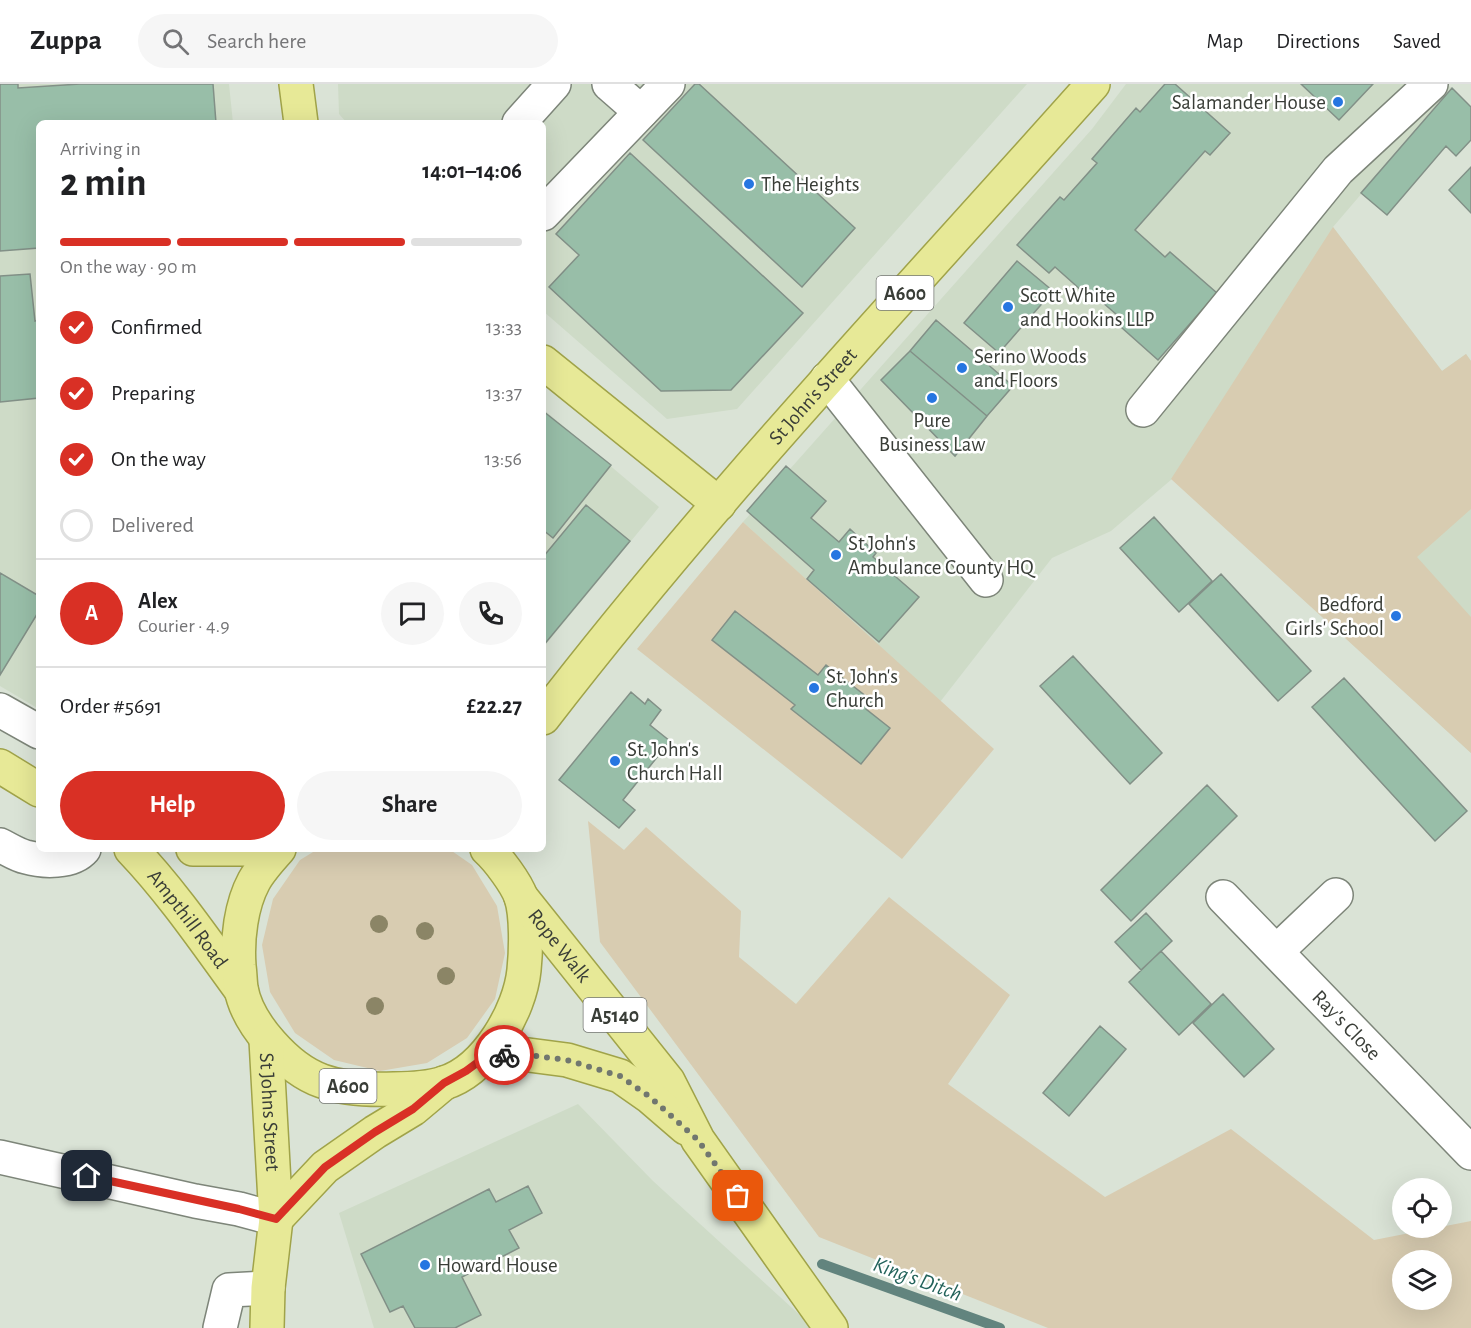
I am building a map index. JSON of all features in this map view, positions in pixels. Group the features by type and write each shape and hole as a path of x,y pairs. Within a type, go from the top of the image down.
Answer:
{"main road":[{"name":"St John's Street","path":"546,714 599,645 718,504 827,379 1093,84"},
{"path":"301,120 302,85"},
{"path":"546,364 718,504"},
{"path":"0,766 36,788"},
{"name":"Ampthill Road","path":"134,852 190,918 241,990"},
{"name":"A600","path":"277,852 253,882 240,926 238,953 241,990 266,1040 293,1065 322,1081 368,1090 404,1089 444,1083 485,1057 506,1024 522,985 526,944 512,874"},
{"name":"Rope Walk","path":"490,852 512,874 668,1081 698,1140 831,1328"},
{"name":"St Johns Street","path":"266,1040 276,1219 268,1288 267,1328"},
{"name":"Rope Walk","path":"485,1057 521,1054 567,1060 620,1076 650,1097 698,1140"},
{"name":"St Johns Street","path":"276,1219 325,1167 413,1109 444,1083"}],"street":[{"path":"522,120 554,84"},
{"path":"609,84 641,112"},
{"path":"546,211 668,84"},
{"path":"1143,410 1338,170 1431,84"},
{"path":"827,379 986,580"},
{"path":"0,710 36,728"},
{"path":"0,845 26,857 57,861 81,852"},
{"path":"1277,951 1336,895"},
{"name":"Ray's Close","path":"1223,897 1471,1153"},
{"path":"0,1157 276,1219"},
{"path":"220,1328 230,1290 268,1288"}],"shaded area":[{"path":"0,84 229,84 233,120 36,120 36,707 0,686"},
{"path":"338,84 1027,84 737,409 667,419 546,314 546,120 344,120 339,114"},
{"path":"1126,84 1446,84 1452,88 1333,227 1442,371 1466,354 1471,361 1471,753 1172,479 1111,531 1052,558 940,702 743,522 1092,129"},
{"name":"Bedford Girls' School","path":"1333,227 1442,371 1466,354 1471,361 1471,509 1417,557 1471,617 1471,753 1171,479"},
{"path":"546,412 659,507 546,644"},
{"path":"743,522 994,749 902,859 637,649"},
{"path":"588,821 624,850 646,827 741,911 739,957 796,1004 889,897 1010,995 948,1084 1105,1197 1231,1129 1374,1240 1392,1236 1452,1238 1452,1225 1471,1221 1471,1328 1048,1328 819,1237 600,942"},
{"path":"313,852 453,852 472,865 497,906 505,953 495,999 467,1038 427,1063 380,1071 334,1060 295,1033 270,992 262,945 273,899 300,860"},
{"path":"578,1104 653,1181 814,1328 374,1328 339,1213"}],"building":[{"path":"0,84 18,84 18,88 80,84 213,84 216,120 36,120 36,248 0,251"},
{"name":"The Heights","path":"695,84 699,84 855,228 802,287 643,140"},
{"path":"1165,84 1175,84 1230,133 1210,155 1205,151 1135,230 1165,257 1170,252 1217,293 1158,360 1112,319 1117,315 1094,295 1091,299 1055,267 1049,273 1017,245 1060,197 1064,200 1097,163 1092,159 1136,108 1140,112"},
{"name":"Salamander House","path":"1301,84 1373,84 1339,120"},
{"path":"1452,88 1471,107 1471,140 1456,156 1446,146 1387,215 1361,193"},
{"path":"630,153 803,313 731,390 661,391 549,287 579,255 556,234"},
{"path":"1471,167 1471,213 1449,190"},
{"name":"Scott White and Hookins LLP","path":"1017,261 1053,291 999,353 964,323"},
{"path":"30,274 36,321 36,398 0,402 0,276"},
{"name":"Serino Woods and Floors","path":"936,320 1013,386 987,416 910,351"},
{"name":"Pure Business Law","path":"910,351 987,416 955,456 881,380"},
{"path":"546,413 611,465 553,538 546,532"},
{"name":"St John's Ambulance County HQ","path":"786,466 826,501 811,518 839,542 850,529 876,553 873,557 919,597 879,642 807,579 814,570 747,511"},
{"path":"586,505 630,541 546,642 546,553"},
{"path":"1154,517 1212,581 1179,612 1120,548"},
{"path":"0,573 36,594 36,616 0,675"},
{"path":"1221,574 1311,671 1278,701 1189,604"},
{"name":"St. John's Church","path":"735,611 818,675 826,665 872,701 866,709 890,728 861,764 791,709 795,705 712,640"},
{"path":"1073,656 1162,753 1130,784 1040,686"},
{"path":"1344,678 1467,811 1435,841 1312,707"},
{"name":"St. John's Church Hall","path":"631,692 645,704 648,699 661,710 650,725 670,741 623,800 635,810 619,828 559,780"},
{"path":"1207,785 1237,816 1131,921 1101,890"},
{"path":"1146,913 1172,941 1141,970 1115,942"},
{"path":"1161,951 1211,1004 1179,1035 1129,982"},
{"path":"1223,994 1274,1049 1244,1077 1193,1023"},
{"path":"1100,1026 1126,1049 1069,1116 1043,1093"},
{"name":"Howard House","path":"528,1186 542,1213 509,1230 519,1248 462,1277 481,1315 455,1328 415,1328 403,1306 390,1312 361,1254 489,1189 496,1202"}],"waterway":[{"name":"King's Ditch","path":"822,1264 1000,1328"}],"way so far":[{"path":"504,1055 521,1054 567,1060 620,1076 650,1097 698,1140 738,1196"}],"place":[{"name":"Salamander House","path":"1338,102"},
{"name":"The Heights","path":"749,184"},
{"name":"Scott White and Hookins LLP","path":"1008,307"},
{"name":"Serino Woods and Floors","path":"962,368"},
{"name":"Pure Business Law","path":"932,398"},
{"name":"St John's Ambulance County HQ","path":"836,555"},
{"name":"Bedford Girls' School","path":"1396,616"},
{"name":"St. John's Church","path":"814,688"},
{"name":"St. John's Church Hall","path":"615,761"},
{"name":"Howard House","path":"425,1265"}],"route":[{"path":"87,1176 276,1219 325,1167 413,1109 444,1083 485,1057 504,1055"}]}
